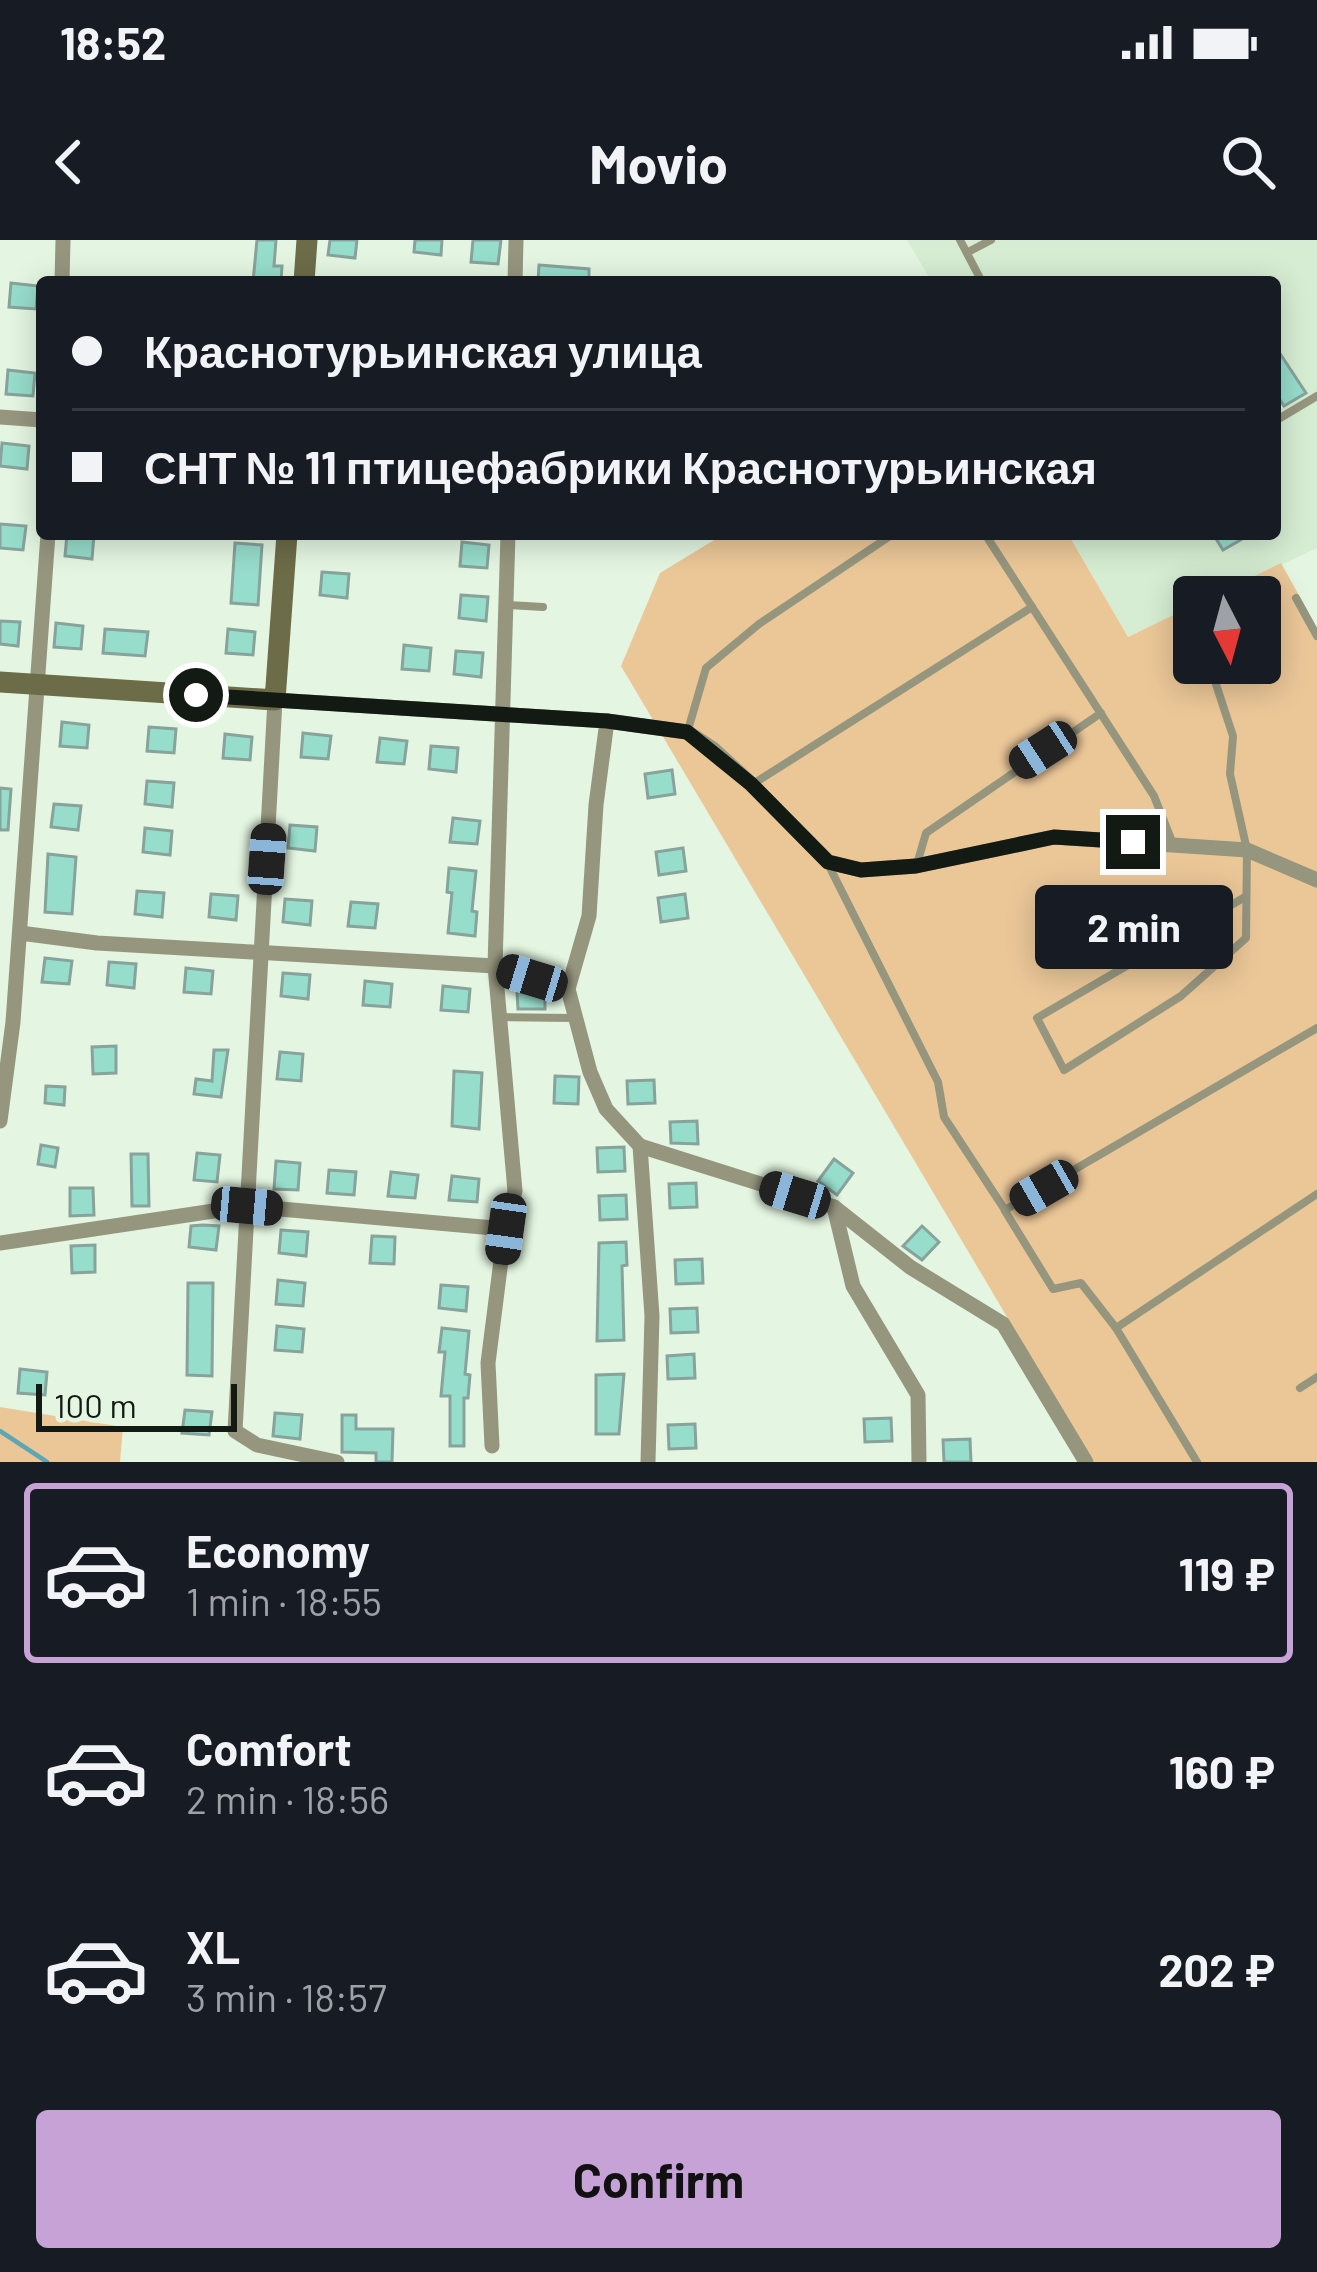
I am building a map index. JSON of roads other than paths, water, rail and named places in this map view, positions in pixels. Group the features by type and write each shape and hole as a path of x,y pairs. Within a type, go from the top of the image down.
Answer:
{"main road":[{"path":"304,276 307,240"},
{"path":"0,682 275,700 286,540"}],"street":[{"path":"62,276 63,240"},
{"path":"515,276 516,240"},
{"path":"0,417 36,420"},
{"path":"0,1121 5,1039 20,933 48,540"},
{"path":"492,1446 488,1363 515,1191 496,966 508,540"},
{"path":"337,1462 256,1445 236,1431 275,700 607,721 687,732 751,784 828,862 861,870 916,866 1054,837 1247,850 1317,880"},
{"path":"607,721 589,916 568,989 606,1108 640,1146 834,1207 910,1267 1003,1324 1086,1462"},
{"path":"20,933 97,943 496,966 568,989"},
{"path":"640,1146 652,1316 648,1462"},
{"path":"0,1242 247,1206 506,1229"},
{"path":"834,1207 853,1286 918,1395 919,1462"}],"lane":[{"path":"960,240 979,276"},
{"path":"968,252 991,240"},
{"path":"1281,418 1317,396"},
{"path":"687,732 706,668 758,624 883,540"},
{"path":"989,540 1154,796 1173,844"},
{"path":"1296,598 1317,636"},
{"path":"506,604 543,607"},
{"path":"751,784 1032,607"},
{"path":"1216,684 1233,736 1230,775 1247,850 1246,938 1181,996 1064,1070 1037,1018 1245,897"},
{"path":"916,866 926,832 1101,713"},
{"path":"828,862 938,1082 944,1117 1053,1289 1081,1283 1116,1328 1197,1462"},
{"path":"497,1017 574,1018"},
{"path":"1005,1210 1317,1028"},
{"path":"1116,1328 1317,1194"},
{"path":"1300,1388 1317,1377"}],"waterway":[{"path":"0,1431 47,1462"}]}
